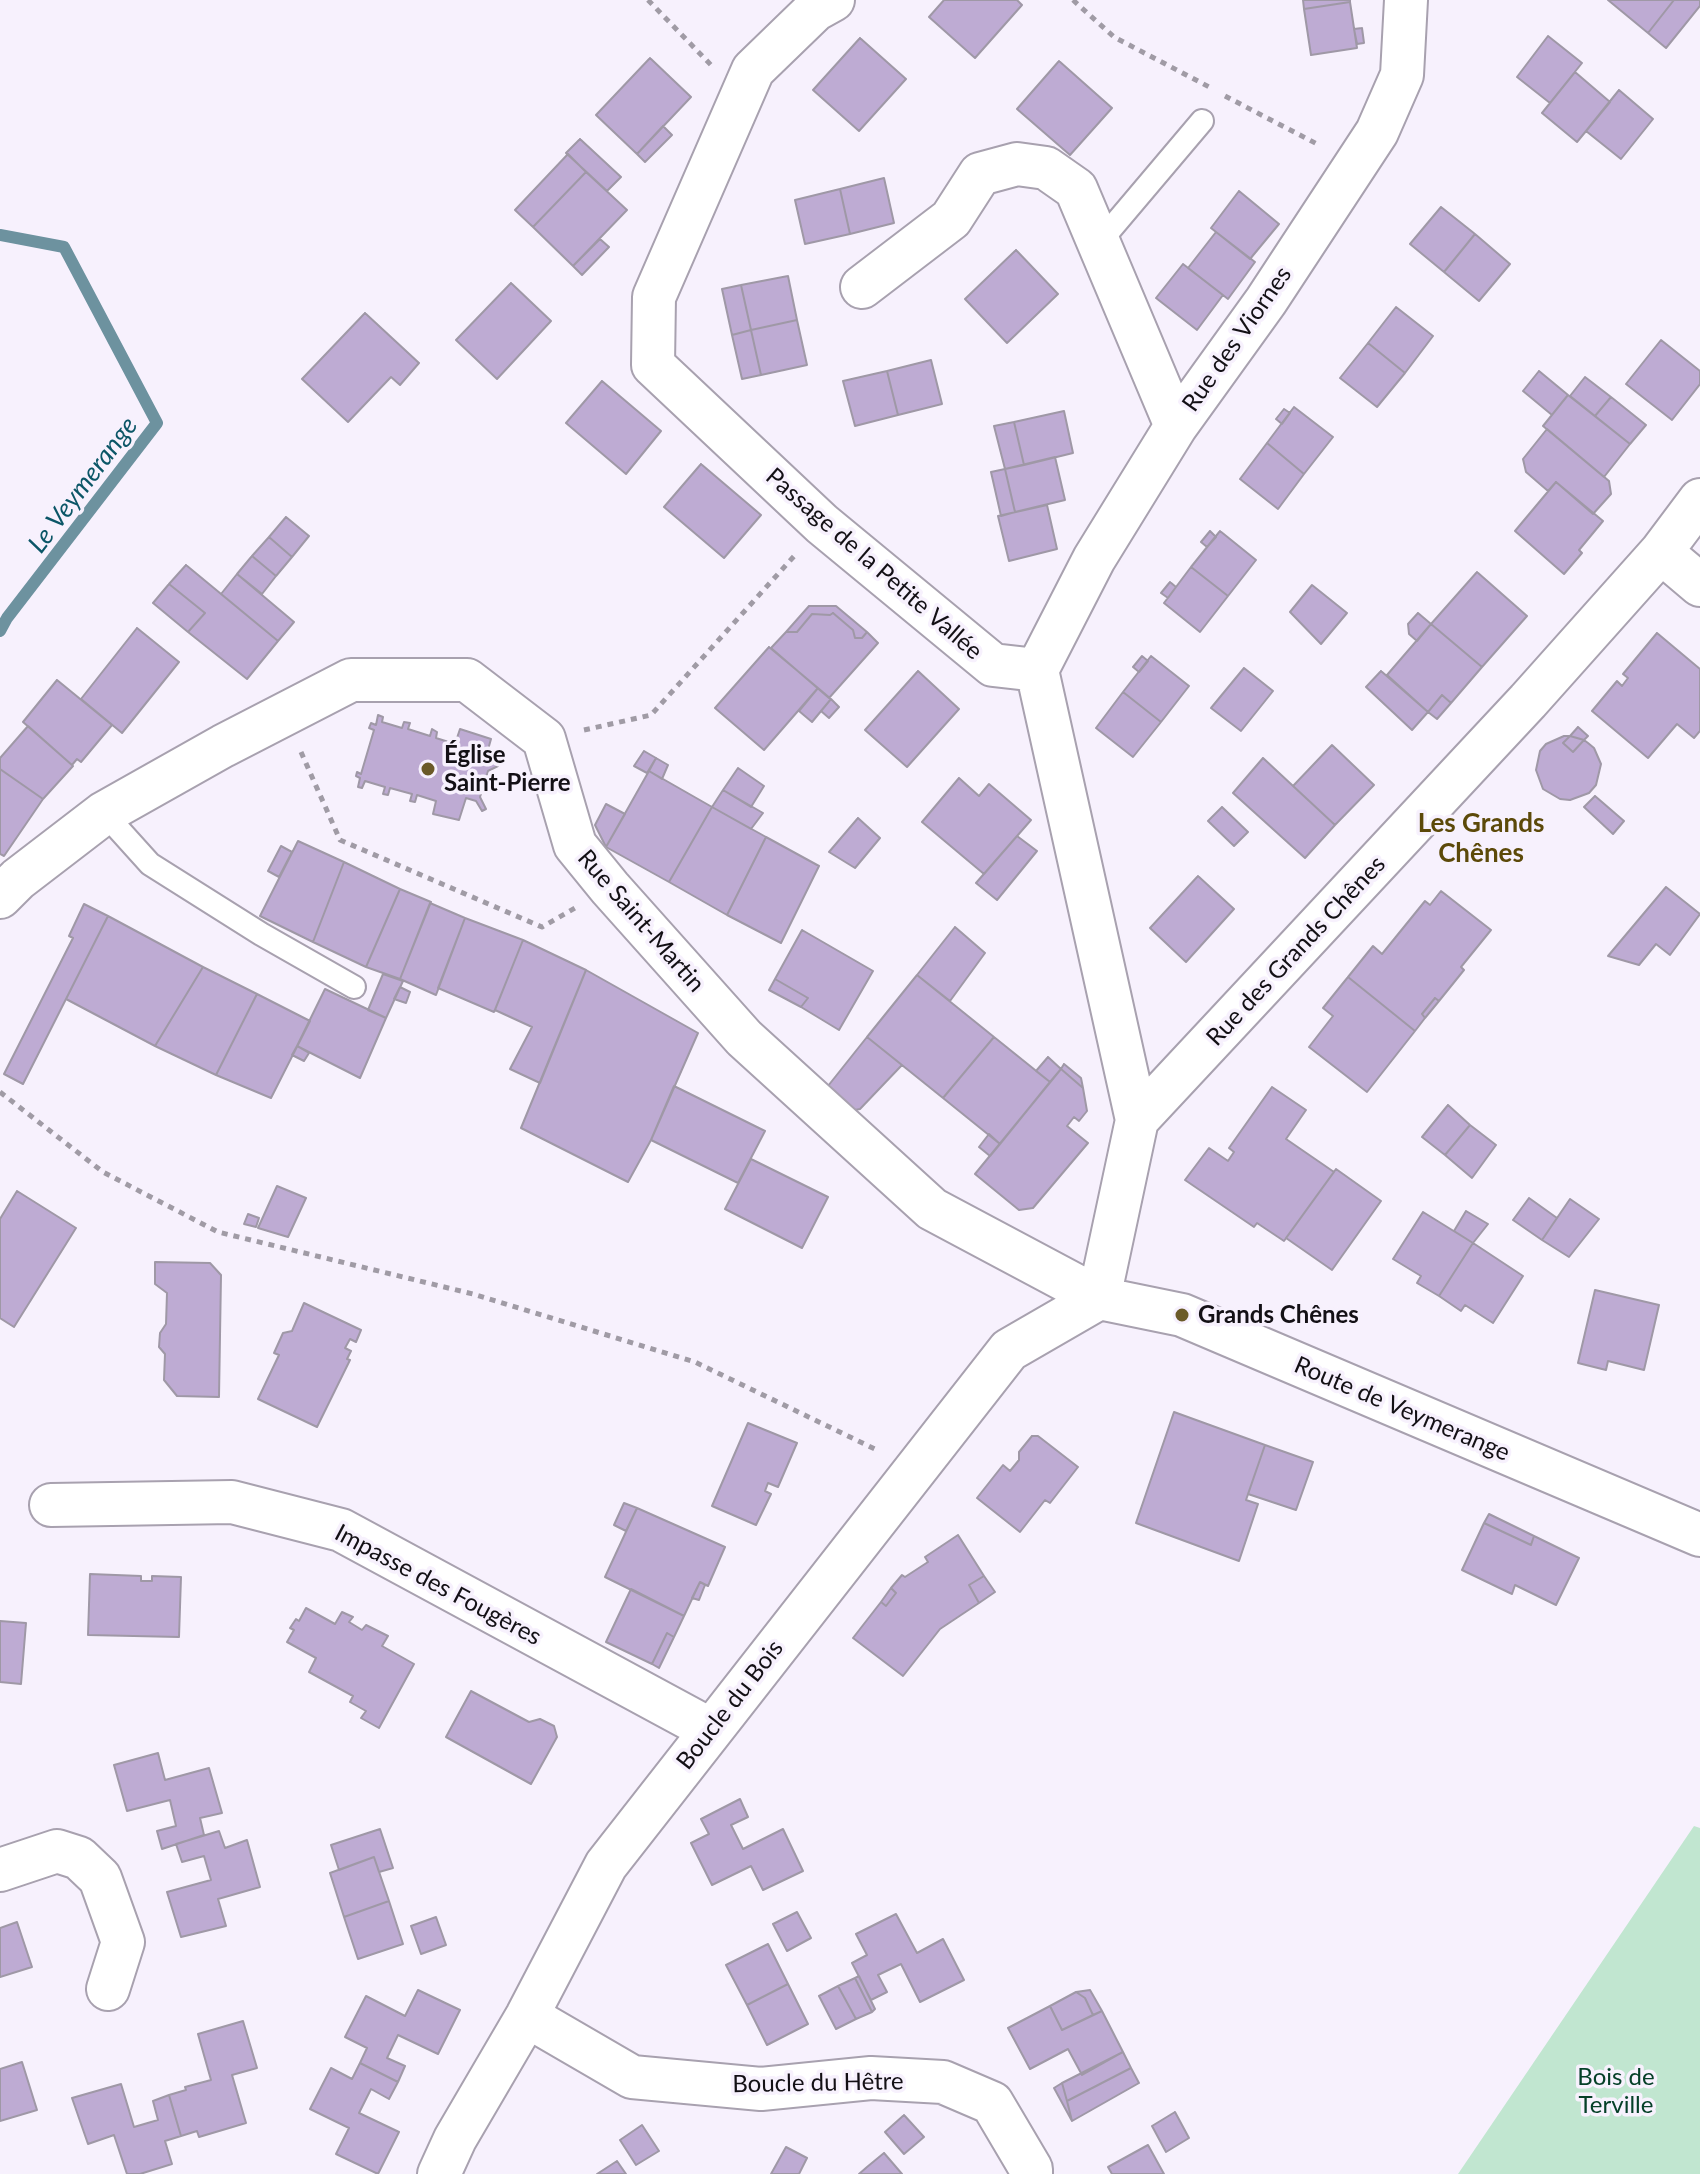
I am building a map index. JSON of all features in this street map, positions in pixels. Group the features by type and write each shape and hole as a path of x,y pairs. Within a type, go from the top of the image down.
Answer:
{"street":[{"path":"748,83 815,10 833,0"},
{"name":"Rue des Viornes","path":"1037,670 1094,559 1176,426 1266,301 1377,132 1402,75 1406,0"},
{"name":"Passage de la Petite Vallée","path":"748,83 654,297 653,365 822,524 993,665 1037,670"},
{"path":"862,287 951,219 980,174 1017,164 1046,168 1076,189 1176,426"},
{"name":"Rue des Grands Chênes","path":"1137,1120 1507,724 1661,552 1700,500"},
{"path":"1661,552 1700,585"},
{"path":"1037,670 1137,1120 1099,1298"},
{"path":"0,897 18,879 104,813 351,680 467,680 544,739"},
{"name":"Rue Saint-Martin","path":"544,739 575,845 744,1038 932,1209 1099,1298"},
{"name":"Boucle du Bois","path":"439,2174 455,2139 527,2016 606,1865 1009,1350 1099,1298"},
{"name":"Route de Veymerange","path":"1099,1298 1182,1315 1700,1535"},
{"name":"Impasse des Fougères","path":"51,1505 232,1502 341,1530 711,1730"},
{"path":"0,1870 57,1851 79,1858 100,1878 123,1942 108,1989"},
{"name":"Boucle du Hêtre","path":"527,2016 632,2077 761,2089 871,2078 943,2082 992,2103 1031,2169 1031,2174"}],"lane":[{"path":"1098,244 1202,121"},
{"path":"104,813 150,864 261,934 354,987"}],"path":[{"path":"648,0 748,83"},
{"path":"544,739 651,715 822,524"},
{"path":"284,715 340,840 542,927 610,888"},
{"path":"0,1092 103,1172 218,1232 473,1294 695,1362 914,1468"}],"green space":[{"name":"Bois de Terville","path":"1694,1826 1700,1828 1700,2174 1458,2174"}],"building":[{"path":"944,0 1017,0 1022,5 975,58 929,17"},
{"path":"1303,0 1350,0 1350,2 1304,9"},
{"path":"1608,0 1674,0 1648,33"},
{"path":"1674,0 1700,0 1700,6 1666,48 1648,33"},
{"path":"1350,2 1357,48 1311,55 1304,9"},
{"path":"1362,28 1364,43 1357,44 1354,29"},
{"path":"1548,36 1582,63 1550,103 1517,77"},
{"path":"860,38 906,79 859,131 813,90"},
{"path":"650,58 691,97 637,154 596,115"},
{"path":"1059,61 1112,108 1070,155 1017,109"},
{"path":"1575,72 1610,102 1577,142 1542,113"},
{"path":"1619,90 1653,119 1621,159 1586,131"},
{"path":"663,126 672,135 645,162 637,154"},
{"path":"580,139 621,177 607,191 566,153"},
{"path":"568,154 586,172 533,227 515,210"},
{"path":"586,172 627,210 573,266 533,227"},
{"path":"884,178 894,223 850,234 840,189"},
{"path":"840,189 850,234 805,244 795,200"},
{"path":"1239,191 1279,224 1250,259 1211,228"},
{"path":"1441,207 1475,234 1444,272 1410,244"},
{"path":"1216,232 1255,262 1228,299 1188,268"},
{"path":"1475,234 1510,264 1479,301 1444,272"},
{"path":"600,239 609,247 582,275 573,266"},
{"path":"1016,250 1058,294 1007,343 965,299"},
{"path":"1183,264 1223,295 1197,330 1156,298"},
{"path":"788,276 797,320 751,330 741,285"},
{"path":"511,283 551,321 497,379 456,340"},
{"path":"741,285 751,330 732,335 722,289"},
{"path":"1396,307 1433,336 1405,373 1368,343"},
{"path":"365,313 419,363 400,385 391,377 348,422 302,379"},
{"path":"797,320 807,365 761,375 751,330"},
{"path":"751,330 761,375 742,379 732,335"},
{"path":"1661,340 1700,371 1700,384 1672,420 1626,384"},
{"path":"1368,343 1405,373 1377,407 1340,378"},
{"path":"931,360 942,404 898,415 887,371"},
{"path":"887,371 898,415 855,426 843,381"},
{"path":"1539,371 1568,395 1552,415 1523,391"},
{"path":"1585,377 1611,397 1595,416 1570,396"},
{"path":"602,381 661,431 626,474 566,423"},
{"path":"1568,395 1630,444 1604,477 1543,426"},
{"path":"1611,397 1646,425 1630,444 1595,416"},
{"path":"1294,407 1333,437 1304,474 1267,443"},
{"path":"1284,409 1290,413 1282,424 1276,419"},
{"path":"1064,411 1073,453 1024,465 1014,422"},
{"path":"1014,422 1024,465 1005,469 994,426"},
{"path":"1547,429 1609,481 1611,494 1593,514 1556,482 1548,491 1526,472 1523,459"},
{"path":"1267,443 1304,474 1278,509 1240,479"},
{"path":"1055,457 1065,500 1015,512 1005,469"},
{"path":"701,464 761,515 724,558 664,507"},
{"path":"1005,469 1015,512 1001,516 991,472"},
{"path":"1556,482 1603,521 1564,574 1515,531"},
{"path":"1047,505 1057,549 1009,561 998,516"},
{"path":"286,517 309,536 292,557 269,537"},
{"path":"1210,531 1216,537 1207,547 1201,542"},
{"path":"1220,531 1256,560 1228,596 1191,567"},
{"path":"269,537 292,557 276,576 252,556"},
{"path":"252,556 276,576 262,594 237,574"},
{"path":"186,565 278,641 247,679 188,632 205,613 169,584"},
{"path":"1191,567 1228,596 1200,632 1164,603"},
{"path":"1477,572 1527,616 1482,667 1431,624"},
{"path":"237,574 294,622 278,641 221,594"},
{"path":"1170,582 1176,587 1168,598 1161,593"},
{"path":"169,584 205,613 188,632 153,603"},
{"path":"1312,585 1347,613 1321,644 1290,612"},
{"path":"809,606 836,606 867,632 862,638 855,638 853,630 833,613 812,614 797,632 786,632"},
{"path":"833,613 853,630 855,638 862,638 867,632 878,643 829,698 771,648 786,632 797,632 812,614"},
{"path":"1418,613 1431,624 1417,641 1409,634 1408,624"},
{"path":"1431,624 1482,667 1451,703 1442,695 1428,712 1387,675"},
{"path":"137,628 179,662 122,733 81,699"},
{"path":"1657,633 1700,669 1700,731 1694,738 1677,724 1648,758 1592,711 1617,681 1622,686 1628,678 1623,674"},
{"path":"769,647 818,688 764,750 715,708"},
{"path":"1142,656 1148,661 1139,672 1133,667"},
{"path":"1151,656 1189,686 1161,722 1123,692"},
{"path":"1244,668 1273,691 1241,731 1211,708"},
{"path":"918,671 959,709 907,767 865,730"},
{"path":"1381,671 1428,712 1412,730 1366,687"},
{"path":"57,680 112,725 81,762 77,759 72,765 23,722"},
{"path":"818,688 831,699 812,722 799,711"},
{"path":"1123,692 1161,722 1133,757 1096,728"},
{"path":"1442,695 1451,703 1437,719 1428,712"},
{"path":"831,699 839,707 829,718 821,711"},
{"name":"Église Saint-Pierre","path":"378,715 383,717 382,722 402,728 404,722 410,723 408,729 430,736 432,729 437,732 436,738 455,744 460,729 491,739 484,764 497,761 498,766 488,771 480,797 486,809 482,811 476,801 466,798 459,820 433,814 436,801 417,795 415,802 410,801 412,794 390,788 388,795 383,794 385,787 365,781 362,788 358,787 360,778 356,776 357,772 361,774 374,730 369,728 371,723 376,725"},
{"path":"28,726 73,766 43,799 0,769 0,758"},
{"path":"1578,727 1588,736 1584,740 1570,736"},
{"path":"1570,736 1563,743 1573,752 1584,740 1588,743 1594,748 1601,764 1596,785 1589,793 1570,800 1560,799 1543,789 1536,770 1540,751 1546,744"},
{"path":"1570,736 1584,740 1573,752 1563,743"},
{"path":"1332,745 1374,785 1335,825 1293,786"},
{"path":"644,751 656,758 647,773 634,766"},
{"path":"656,758 668,765 662,779 649,771"},
{"path":"1263,758 1335,825 1305,858 1233,793"},
{"path":"738,768 764,786 751,807 723,790"},
{"path":"0,769 43,799 4,856 0,854"},
{"path":"649,771 712,807 669,882 606,847"},
{"path":"959,778 979,796 989,784 1031,820 984,874 922,822"},
{"path":"723,790 763,813 751,829 712,807"},
{"path":"1595,796 1624,821 1613,834 1584,807"},
{"path":"606,804 625,814 606,847 595,825"},
{"path":"712,807 766,837 727,915 669,882"},
{"path":"1222,807 1248,832 1234,846 1208,821"},
{"path":"858,818 880,838 855,868 829,852"},
{"path":"1017,836 1037,851 997,900 976,883"},
{"path":"766,837 819,866 781,943 727,915"},
{"path":"298,841 344,862 313,942 260,916"},
{"path":"281,846 292,852 279,877 268,871"},
{"path":"344,862 400,889 366,967 313,942"},
{"path":"1198,876 1234,909 1186,962 1150,928"},
{"path":"1666,887 1700,914 1670,955 1656,944 1639,965 1608,956"},
{"path":"400,889 431,902 400,979 366,967"},
{"path":"1441,891 1491,930 1439,1001 1435,998 1422,1014 1425,1018 1415,1031 1348,977 1373,946 1382,954 1425,901 1430,905"},
{"path":"430,903 465,918 436,995 400,979"},
{"path":"84,904 108,916 23,1084 4,1074 73,938 69,936"},
{"path":"108,916 203,967 155,1046 66,999"},
{"path":"465,918 523,940 494,1012 438,988"},
{"path":"955,927 985,953 950,1001 917,975"},
{"path":"802,930 873,971 839,1030 801,1007 808,998 775,979"},
{"path":"523,940 586,970 540,1083 510,1069 532,1027 495,1010"},
{"path":"203,967 257,994 216,1075 155,1046"},
{"path":"586,970 698,1033 651,1140 628,1182 521,1128"},
{"path":"383,974 403,981 386,1018 368,1010"},
{"path":"917,975 994,1037 943,1098 867,1037"},
{"path":"1348,977 1415,1031 1367,1092 1309,1047 1333,1016 1323,1008"},
{"path":"775,979 808,998 801,1007 769,990"},
{"path":"400,987 410,992 406,1003 394,999"},
{"path":"325,989 386,1018 360,1078 297,1046"},
{"path":"257,994 310,1021 271,1098 216,1075"},
{"path":"1435,998 1439,1001 1425,1018 1422,1014"},
{"path":"867,1037 902,1065 860,1109 850,1111 824,1091"},
{"path":"994,1037 1050,1082 1000,1144 943,1098"},
{"path":"297,1046 309,1053 304,1061 292,1055"},
{"path":"1048,1057 1061,1069 1050,1082 1036,1071"},
{"path":"1064,1064 1081,1078 1083,1088 1061,1069"},
{"path":"1061,1069 1083,1088 1087,1111 1079,1121 1074,1117 1067,1126 1088,1143 1033,1208 1019,1210 975,1174"},
{"path":"674,1086 765,1131 738,1183 651,1140"},
{"path":"1272,1087 1306,1110 1286,1139 1334,1172 1284,1241 1257,1223 1254,1227 1185,1180 1209,1148 1228,1161 1234,1152 1229,1148"},
{"path":"1448,1105 1470,1125 1445,1155 1422,1137"},
{"path":"1470,1125 1496,1145 1472,1178 1445,1155"},
{"path":"989,1134 1000,1144 990,1156 979,1147"},
{"path":"751,1159 828,1197 802,1248 725,1209"},
{"path":"1336,1169 1381,1201 1332,1270 1286,1238"},
{"path":"277,1186 306,1198 288,1237 258,1228"},
{"path":"17,1191 76,1228 14,1327 0,1318 0,1219"},
{"path":"1529,1198 1557,1218 1542,1240 1513,1220"},
{"path":"1570,1199 1599,1219 1569,1257 1542,1240"},
{"path":"1466,1211 1488,1224 1473,1243 1454,1231"},
{"path":"1423,1212 1473,1243 1439,1296 1417,1283 1421,1276 1393,1259"},
{"path":"248,1214 259,1218 256,1227 244,1224"},
{"path":"1473,1243 1523,1276 1493,1323 1465,1305 1461,1311 1439,1296"},
{"path":"155,1262 210,1263 221,1275 219,1397 177,1396 164,1380 165,1354 159,1347 160,1333 166,1324 167,1293 155,1284"},
{"path":"1595,1290 1659,1305 1644,1370 1608,1361 1606,1370 1578,1363"},
{"path":"304,1303 361,1330 356,1342 350,1339 345,1348 351,1351 347,1359 350,1360 317,1427 258,1399 279,1355 274,1353 283,1333 292,1331"},
{"path":"1174,1412 1265,1445 1246,1500 1258,1504 1239,1561 1136,1523"},
{"path":"748,1423 797,1443 778,1487 768,1483 765,1491 771,1494 756,1525 712,1506"},
{"path":"1032,1436 1038,1436 1078,1467 1050,1503 1045,1500 1020,1532 977,1498 1003,1465 1010,1471 1019,1460 1019,1452"},
{"path":"1265,1445 1313,1462 1296,1510 1248,1494"},
{"path":"624,1503 637,1508 626,1531 614,1525"},
{"path":"637,1508 725,1547 708,1586 700,1582 684,1616 605,1577"},
{"path":"1489,1514 1534,1536 1531,1545 1484,1523"},
{"path":"1484,1523 1531,1545 1534,1536 1579,1558 1556,1605 1515,1585 1512,1594 1462,1570"},
{"path":"958,1535 984,1576 969,1585 979,1603 940,1629 903,1676 853,1638 881,1602 886,1606 896,1593 891,1588 902,1575 905,1577 928,1562 925,1557"},
{"path":"90,1574 141,1576 141,1581 152,1581 152,1576 181,1577 179,1637 88,1635"},
{"path":"984,1576 995,1592 979,1603 969,1585"},
{"path":"700,1582 705,1585 699,1600 692,1598"},
{"path":"891,1588 896,1593 886,1606 881,1602"},
{"path":"631,1589 684,1616 674,1637 667,1633 652,1664 606,1642"},
{"path":"306,1608 335,1624 342,1612 353,1617 349,1622 362,1630 366,1625 388,1636 382,1646 414,1664 379,1728 361,1718 366,1711 350,1702 353,1696 309,1672 316,1658 287,1642 294,1630 290,1628 296,1619 299,1621"},
{"path":"0,1621 26,1623 21,1684 0,1682"},
{"path":"667,1633 674,1637 659,1668 652,1664"},
{"path":"471,1691 529,1722 540,1719 554,1726 557,1737 531,1784 446,1737"},
{"path":"158,1753 165,1780 209,1768 222,1813 200,1818 204,1835 162,1849 157,1831 176,1826 170,1800 127,1811 114,1765"},
{"path":"740,1799 748,1817 731,1825 743,1849 783,1829 803,1871 763,1890 751,1866 712,1885 691,1843 709,1834 701,1819"},
{"path":"380,1829 393,1868 379,1872 374,1857 339,1870 331,1845"},
{"path":"219,1831 225,1848 247,1840 260,1887 218,1899 226,1926 181,1937 167,1892 211,1880 204,1856 182,1862 176,1844"},
{"path":"374,1857 389,1901 344,1917 330,1873"},
{"path":"389,1901 403,1944 358,1959 344,1917"},
{"path":"797,1912 811,1938 787,1951 773,1924"},
{"path":"896,1914 917,1953 943,1939 964,1980 920,2002 901,1964 878,1975 887,1992 871,2000 852,1963 867,1955 856,1934"},
{"path":"436,1917 446,1945 421,1954 411,1926"},
{"path":"17,1922 32,1967 0,1977 0,1928"},
{"path":"768,1944 788,1984 747,2005 726,1965"},
{"path":"859,1976 875,2009 872,2012 855,1978"},
{"path":"855,1978 872,2012 856,2019 838,1986"},
{"path":"788,1984 808,2024 767,2045 747,2005"},
{"path":"838,1986 856,2019 836,2029 819,1996"},
{"path":"418,1990 460,2010 438,2054 398,2035 387,2058 405,2066 398,2082 360,2063 367,2048 345,2037 366,1996 405,2016"},
{"path":"1090,1990 1102,2011 1093,2015 1085,1998 1076,1992"},
{"path":"1076,1992 1085,1998 1093,2015 1062,2030 1050,2006"},
{"path":"1050,2006 1062,2030 1102,2011 1123,2052 1082,2075 1068,2049 1030,2069 1008,2028"},
{"path":"243,2021 257,2068 232,2075 246,2123 199,2137 197,2131 181,2136 169,2095 211,2080 198,2034"},
{"path":"1123,2052 1131,2068 1067,2101 1062,2083"},
{"path":"22,2062 37,2110 0,2121 0,2069"},
{"path":"360,2063 398,2082 389,2099 371,2089 359,2113 399,2132 378,2174 336,2154 349,2128 310,2109 331,2068 352,2079"},
{"path":"1131,2068 1139,2083 1072,2121 1067,2101"},
{"path":"1062,2083 1067,2101 1072,2121 1054,2088"},
{"path":"121,2084 134,2127 158,2120 153,2101 169,2095 181,2136 165,2141 172,2164 140,2174 127,2174 114,2135 88,2144 72,2098"},
{"path":"1175,2112 1189,2138 1166,2152 1152,2126"},
{"path":"904,2115 924,2137 904,2154 885,2132"},
{"path":"642,2125 659,2151 636,2165 620,2140"},
{"path":"1148,2145 1164,2174 1112,2174 1108,2167"},
{"path":"786,2147 807,2158 799,2174 771,2174"},
{"path":"884,2153 902,2174 859,2174 867,2167"},
{"path":"617,2161 626,2174 597,2174"}],"waterway":[{"name":"Le Veymerange","path":"0,235 64,247 157,423 0,631"}],"place":[{"name":"Église Saint-Pierre","path":"428,769"},
{"name":"Grands Chênes","path":"1182,1315"}],"district":[{"name":"Les Grands Chênes","path":"1481,839"}]}
